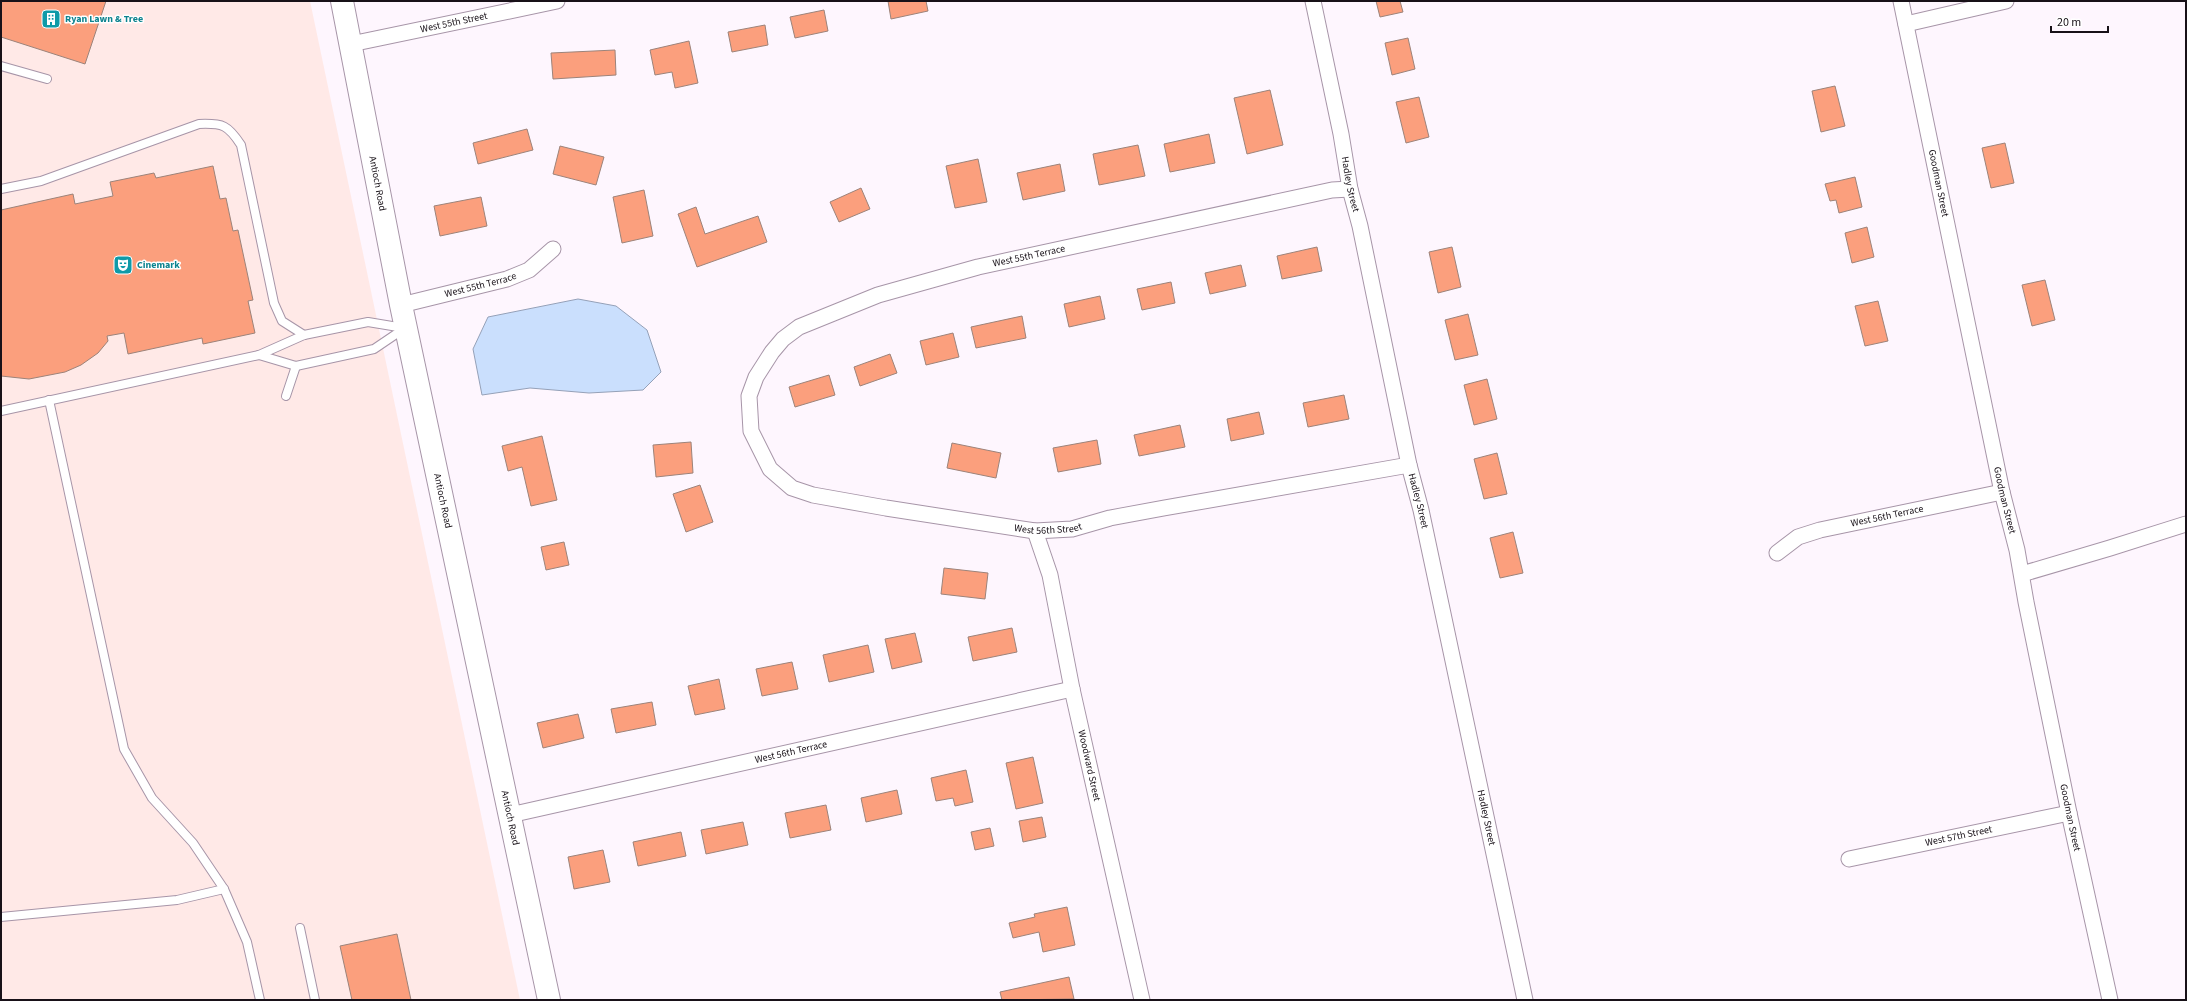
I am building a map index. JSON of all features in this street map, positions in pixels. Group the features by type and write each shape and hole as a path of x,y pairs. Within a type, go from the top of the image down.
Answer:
{"main road":[{"name":"Antioch Road","path":"342,1 401,305 549,1000"}],"street":[{"name":"West 55th Street","path":"351,44 557,1"},
{"name":"Hadley Street","path":"1313,1 1341,134 1350,189 1360,226 1408,465 1421,510 1525,1000"},
{"name":"Goodman Street","path":"1901,1 2002,492 2022,574 2026,602 2069,813 2110,1000"},
{"path":"1906,24 2006,1"},
{"name":"West 55th Terrace","path":"749,396 756,377 772,352 783,339 799,327 878,295 978,267 1332,190 1350,189"},
{"name":"West 55th Terrace","path":"401,305 507,279 529,270 553,249"},
{"name":"West 56th Street","path":"749,396 751,431 760,451 770,469 792,488 813,495 864,504 1036,531 1072,529 1110,518 1408,465"},
{"name":"West 56th Terrace","path":"1777,553 1798,537 1820,530 2002,492"},
{"path":"2022,574 2186,524"},
{"name":"Woodward Street","path":"1036,531 1050,575 1072,689 1142,1000"},
{"name":"West 56th Terrace","path":"510,815 1072,689"},
{"name":"West 57th Street","path":"1849,859 2069,813"}],"lane":[{"path":"1,66 48,79"},
{"path":"1,189 41,181 199,124 215,123 231,129 241,145 274,302 282,320 304,335"},
{"path":"1,411 259,355 304,335 368,322 406,328"},
{"path":"259,355 296,366 374,349 406,328"},
{"path":"286,396 296,366"},
{"path":"49,400 124,749 152,798 193,843 224,889 247,942 260,1000"},
{"path":"1,917 177,900 224,889"},
{"path":"300,928 315,1000"}],"shaded area":[{"path":"1,1 310,1 520,1000 1,1000"}],"water":[{"path":"578,299 616,306 647,330 661,372 643,390 589,393 530,388 482,395 473,349 488,317"}],"building":[{"name":"Ryan Lawn & Tree","path":"1,1 106,1 85,64 1,37"},
{"path":"888,1 926,1 928,11 891,19"},
{"path":"1376,1 1400,1 1403,12 1380,17"},
{"path":"824,10 828,31 795,38 790,17"},
{"path":"765,25 768,45 732,52 728,32"},
{"path":"1408,38 1415,69 1392,75 1385,43"},
{"path":"689,41 698,83 675,88 672,72 655,75 650,50"},
{"path":"615,50 616,75 553,79 551,53"},
{"path":"1835,86 1845,126 1821,132 1812,91"},
{"path":"1270,90 1283,145 1247,154 1234,98"},
{"path":"1419,97 1429,137 1406,143 1396,102"},
{"path":"527,129 533,150 478,164 473,143"},
{"path":"1209,134 1215,163 1170,172 1164,144"},
{"path":"2005,143 2014,183 1991,188 1982,148"},
{"path":"1138,145 1145,176 1099,185 1093,154"},
{"path":"560,146 604,157 596,185 553,174"},
{"path":"978,159 987,202 955,208 946,166"},
{"path":"1060,164 1065,191 1023,200 1017,173"},
{"name":"Cinemark","path":"213,166 220,199 226,198 233,231 238,230 253,300 248,301 255,333 203,344 202,338 128,354 124,333 107,336 108,341 98,353 81,365 65,372 29,379 1,376 1,210 73,194 75,204 113,196 110,182 154,173 156,178"},
{"path":"1855,177 1862,207 1839,213 1836,200 1830,201 1825,184"},
{"path":"861,188 870,209 839,222 830,202"},
{"path":"644,190 653,236 622,243 613,197"},
{"path":"481,197 487,226 440,236 434,206"},
{"path":"696,207 705,234 758,216 767,242 697,267 678,214"},
{"path":"1867,227 1874,257 1852,263 1845,233"},
{"path":"1317,247 1322,271 1282,279 1277,256"},
{"path":"1452,247 1461,287 1438,293 1429,252"},
{"path":"1241,265 1246,286 1210,294 1205,273"},
{"path":"2045,280 2055,320 2032,326 2022,285"},
{"path":"1171,282 1175,303 1142,310 1137,289"},
{"path":"1100,296 1105,319 1069,327 1064,304"},
{"path":"1878,301 1888,341 1865,346 1855,306"},
{"path":"1468,314 1478,355 1455,360 1445,320"},
{"path":"1022,316 1026,338 976,348 971,327"},
{"path":"953,333 959,357 926,365 920,341"},
{"path":"890,354 897,373 860,386 854,367"},
{"path":"829,375 835,395 795,407 789,387"},
{"path":"1487,379 1497,419 1474,425 1464,385"},
{"path":"1344,395 1349,419 1308,427 1303,403"},
{"path":"1259,412 1264,434 1231,441 1227,419"},
{"path":"1180,425 1185,447 1139,456 1134,435"},
{"path":"542,436 557,500 531,506 522,467 508,471 502,446"},
{"path":"1097,440 1101,464 1058,472 1053,448"},
{"path":"691,442 693,473 656,477 653,445"},
{"path":"952,443 1001,453 996,478 947,468"},
{"path":"1497,453 1507,494 1484,499 1474,459"},
{"path":"700,485 713,522 686,532 673,494"},
{"path":"1513,532 1523,573 1500,578 1490,538"},
{"path":"564,542 569,565 546,570 541,547"},
{"path":"944,568 988,573 985,599 941,594"},
{"path":"1012,628 1017,652 973,661 968,637"},
{"path":"915,633 922,662 892,669 885,639"},
{"path":"868,645 874,672 829,682 823,655"},
{"path":"792,662 798,689 762,696 756,669"},
{"path":"719,679 725,709 695,715 688,686"},
{"path":"652,702 656,725 616,733 611,709"},
{"path":"578,714 584,738 543,748 537,723"},
{"path":"1033,757 1043,803 1016,809 1006,763"},
{"path":"966,770 973,802 955,806 953,798 936,801 931,778"},
{"path":"897,790 902,814 866,822 861,798"},
{"path":"826,805 831,830 790,838 785,813"},
{"path":"1042,817 1046,837 1023,842 1019,821"},
{"path":"743,822 748,845 706,854 701,830"},
{"path":"990,828 994,846 975,850 971,832"},
{"path":"681,832 686,856 638,866 633,842"},
{"path":"603,850 610,882 574,889 568,857"},
{"path":"1067,907 1075,945 1043,952 1039,932 1013,938 1009,923 1035,917 1034,914"},
{"path":"397,934 411,1000 352,1000 340,946"},
{"path":"1069,977 1074,999 1002,1000 1000,992"}],"place":[{"name":"Ryan Lawn & Tree","path":"51,19"},
{"name":"Cinemark","path":"123,265"}]}
